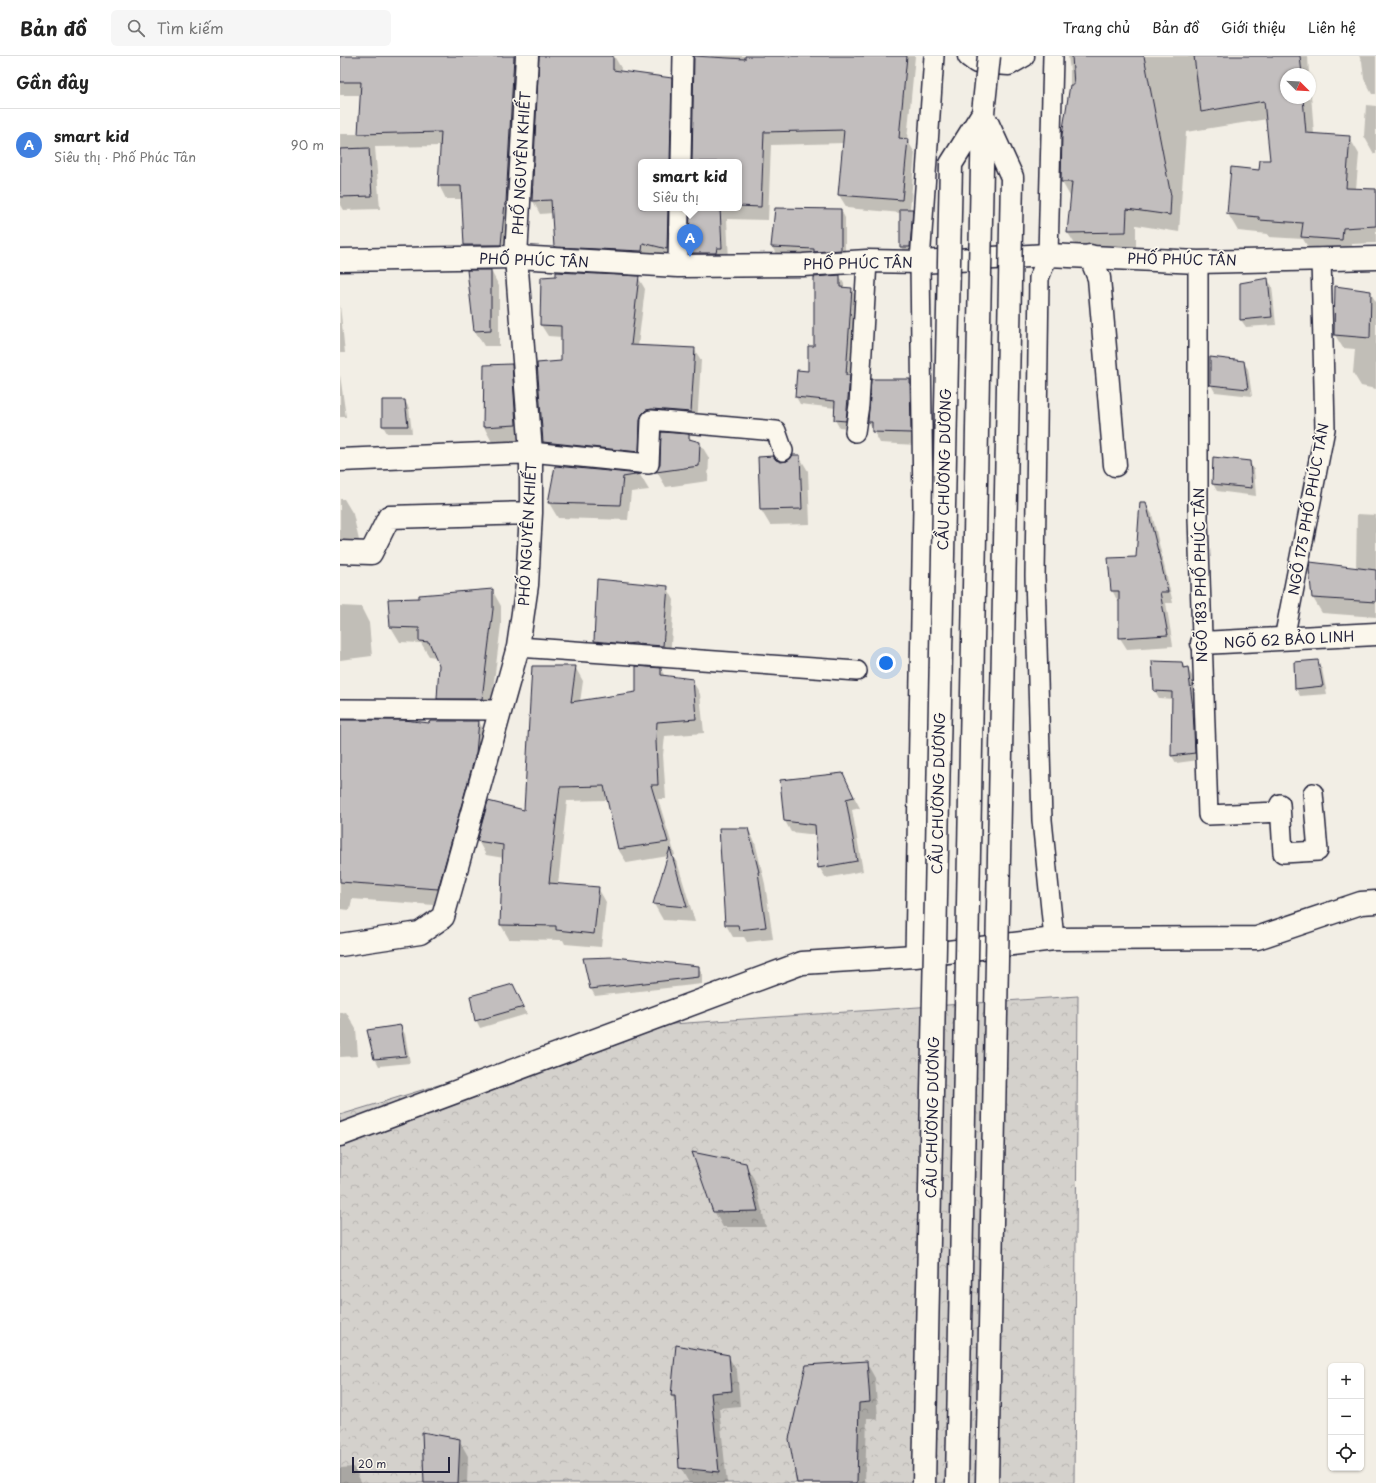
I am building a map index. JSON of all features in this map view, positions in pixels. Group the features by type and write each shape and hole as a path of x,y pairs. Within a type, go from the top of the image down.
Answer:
{"main road":[{"name":"PHỐ NGUYÊN KHIẾT","path":"340,945 420,933 443,917 518,647 527,585 531,514 531,452 516,257 527,56"},
{"path":"969,56 977,62 1009,64 1022,56"},
{"name":"CẦU CHƯƠNG DƯƠNG","path":"957,1483 983,113 990,56"},
{"path":"983,113 1012,178 987,1483"},
{"name":"CẦU CHƯƠNG DƯƠNG","path":"924,1483 951,164 983,113"},
{"name":"PHỐ PHÚC TÂN","path":"340,260 516,257 678,266 803,265 867,261 920,262 1048,255 1198,262 1320,258 1376,258"},
{"path":"1090,256 1099,278 1115,465"},
{"path":"340,460 531,452"},
{"path":"340,552 371,553 389,517 531,514"},
{"name":"NGÕ 62 BẢO LINH","path":"1202,643 1376,634"},
{"path":"340,1134 802,963 915,956 1054,939 1257,938 1361,903 1376,902"}],"lane":[{"path":"681,159 683,56"},
{"path":"915,956 922,507 920,262 934,56"},
{"path":"1053,56 1048,255 1039,278 1035,576 1042,820 1054,939"},
{"path":"678,266 680,211"},
{"name":"NGÕ 175 PHỐ PHÚC TÂN","path":"1284,639 1325,429 1320,258"},
{"path":"855,432 859,405 867,261"},
{"name":"NGÕ 183 PHỐ PHÚC TÂN","path":"1198,262 1198,518 1208,816 1280,808 1283,853 1318,851 1313,793"},
{"path":"531,452 649,464 651,420 776,431 782,451"},
{"path":"518,647 857,671"},
{"path":"340,709 500,710"}],"green space":[{"path":"1078,996 1074,1483 340,1483 340,1115 629,1027"}],"building":[{"path":"340,56 514,56 506,202 501,245 464,245 461,186 438,186 441,132 358,134 361,82 340,82"},
{"path":"539,56 613,56 613,70 672,78 670,159 638,159 638,211 668,211 667,249 643,243 642,251 554,247 551,200 532,201"},
{"path":"694,56 745,59 745,56 907,56 899,138 908,139 902,200 838,195 844,130 764,132 761,207 742,206 742,159 692,159"},
{"path":"1072,56 1144,56 1171,196 1170,215 1127,209 1126,232 1067,233 1072,182 1061,182 1062,135 1070,85 1074,85"},
{"path":"1194,56 1300,56 1301,68 1280,68 1280,104 1304,104 1306,133 1350,136 1346,188 1376,189 1376,226 1343,228 1342,240 1301,237 1303,223 1259,220 1259,217 1227,214 1231,167 1259,170 1260,160 1270,160 1264,101 1201,112"},
{"path":"369,148 372,196 340,197 340,149"},
{"path":"775,208 841,209 841,250 814,252 814,249 771,247"},
{"path":"900,209 913,209 910,247 900,247"},
{"path":"690,211 720,211 722,248 717,248 716,253 689,253"},
{"path":"467,270 491,270 491,330 474,331"},
{"path":"556,272 639,276 631,345 695,348 691,412 652,409 646,410 640,419 639,452 543,442 537,363 561,361 561,326 540,325 541,277 556,276"},
{"path":"840,275 840,287 852,288 846,375 850,375 846,421 834,420 835,401 795,397 797,370 808,371 808,346 814,346 814,277"},
{"path":"1268,278 1272,317 1240,320 1240,283"},
{"path":"1335,286 1371,291 1370,338 1334,335"},
{"path":"1210,357 1244,361 1248,389 1210,385"},
{"path":"512,364 516,425 483,427 484,365"},
{"path":"871,379 910,379 911,433 872,432 872,422 868,422"},
{"path":"382,400 405,400 408,426 382,426"},
{"path":"661,432 689,434 689,439 700,442 699,466 656,472 660,464"},
{"path":"793,455 800,455 802,509 760,510 758,457 773,456 776,460 781,462 787,461"},
{"path":"1213,457 1250,461 1252,488 1212,484"},
{"path":"555,466 641,474 623,477 620,505 548,503"},
{"path":"1140,502 1146,502 1168,592 1160,592 1168,635 1119,638 1119,591 1111,591 1108,558 1136,557"},
{"path":"1310,562 1376,570 1376,602 1312,598 1309,569"},
{"path":"597,579 668,586 663,646 594,641"},
{"path":"493,589 493,609 482,699 437,699 439,665 429,642 419,641 419,628 390,627 388,599 419,598 419,595"},
{"path":"1318,660 1323,686 1295,689 1294,662"},
{"path":"1152,661 1182,662 1183,668 1188,667 1193,709 1195,753 1171,756 1172,692 1154,691"},
{"path":"532,666 576,666 571,702 636,692 636,666 661,668 661,675 693,679 696,719 657,722 656,741 658,785 651,785 668,842 618,849 604,786 560,787 549,883 599,887 594,934 556,930 556,926 500,925 503,845 477,841 488,801 524,810"},
{"path":"340,720 404,720 429,723 430,721 479,721 476,753 438,889 340,882"},
{"path":"843,773 854,797 846,799 857,861 818,868 815,825 784,821 780,780"},
{"path":"719,828 748,828 759,872 766,927 739,930 738,925 725,925"},
{"path":"670,848 687,907 653,904"},
{"path":"614,957 699,966 699,977 590,989 583,958"},
{"path":"513,984 524,1007 475,1021 470,996"},
{"path":"401,1025 406,1056 374,1059 367,1030"},
{"path":"692,1152 746,1163 758,1211 713,1212"},
{"path":"676,1345 729,1355 732,1391 711,1393 719,1472 679,1468 675,1396 671,1396"},
{"path":"867,1361 870,1402 859,1403 857,1483 797,1483 789,1439 806,1365"},
{"path":"422,1432 460,1439 458,1483 424,1483"}],"place":[{"name":"smart kid","path":"690,257"}]}
